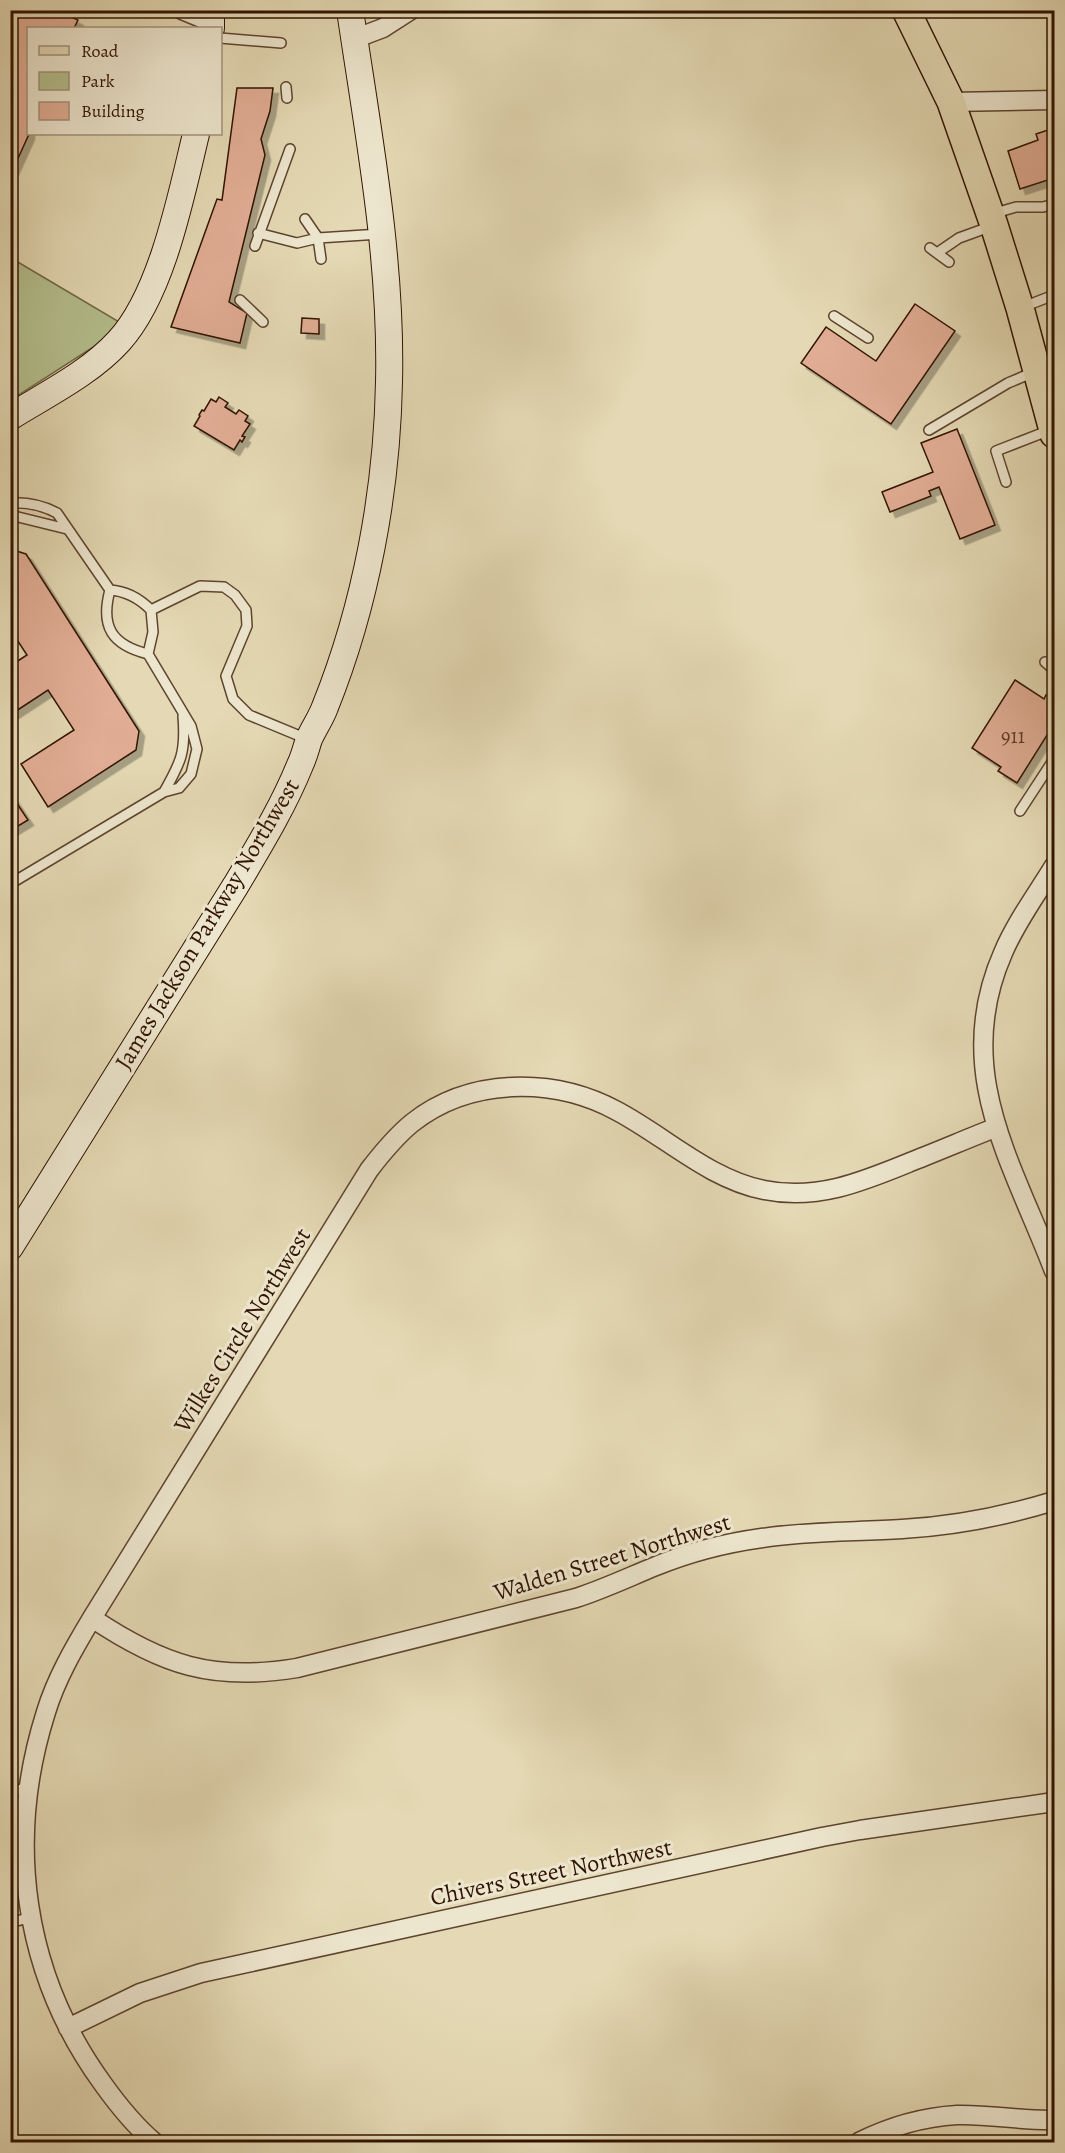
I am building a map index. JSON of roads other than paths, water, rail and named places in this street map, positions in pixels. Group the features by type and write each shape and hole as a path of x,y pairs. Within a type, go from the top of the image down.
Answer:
{"main road":[{"name":"James Jackson Parkway Northwest","path":"10,1246 270,827 325,708 347,644 378,516 386,451 389,381 388,314 381,234 350,10"},
{"path":"906,10 951,102 992,220 1053,421"},
{"path":"10,417 98,360 119,341 135,319 159,266 174,220 196,135"}],"street":[{"path":"182,10 213,25"},
{"path":"354,39 383,28 411,10"},
{"path":"951,102 1054,100"},
{"path":"1054,866 1003,952 985,1006 982,1037 983,1067 988,1098 997,1127 1054,1271"},
{"name":"Wilkes Circle Northwest","path":"154,2142 117,2104 90,2066 52,1995 41,1962 31,1917 24,1852 25,1813 37,1742 46,1710 74,1648 369,1170 389,1144 413,1122 440,1106 468,1095 500,1088 533,1086 592,1099 732,1180 764,1190 799,1194 831,1191 859,1183 997,1127"},
{"name":"Walden Street Northwest","path":"92,1618 128,1641 172,1662 224,1673 266,1673 297,1668 576,1598 606,1588 657,1565 726,1544 793,1534 904,1529 949,1524 993,1518 1054,1501"},
{"name":"Chivers Street Northwest","path":"68,2028 140,1993 201,1973 831,1835 1054,1802"},
{"path":"859,2142 891,2129 924,2120 957,2115 1054,2120"}],"lane":[{"path":"222,27 281,43"},
{"path":"286,87 287,98"},
{"path":"255,246 290,148"},
{"path":"949,262 934,251 1016,207 1043,207 1054,204"},
{"path":"304,219 318,238 321,259"},
{"path":"258,233 297,243 318,238 381,234"},
{"path":"1020,308 1054,295"},
{"path":"240,300 263,322"},
{"path":"834,316 868,338"},
{"path":"928,430 1008,383 1037,370"},
{"path":"1006,482 996,451 1053,421"},
{"path":"10,503 26,502 57,513 110,590 105,613 111,632 128,647 148,654 191,726 197,749 191,774 179,788 164,792 10,884"},
{"path":"10,515 67,529"},
{"path":"152,610 200,586 224,587 235,595 246,610 247,626 226,676 233,699 249,715 309,740"},
{"path":"110,590 120,591 142,601 152,610 153,632 148,654"},
{"path":"1045,662 1054,670"},
{"path":"164,792 177,768 185,742 182,714"},
{"path":"1020,811 1053,764"},
{"path":"10,1792 29,1787"},
{"path":"10,1923 31,1917"}]}
